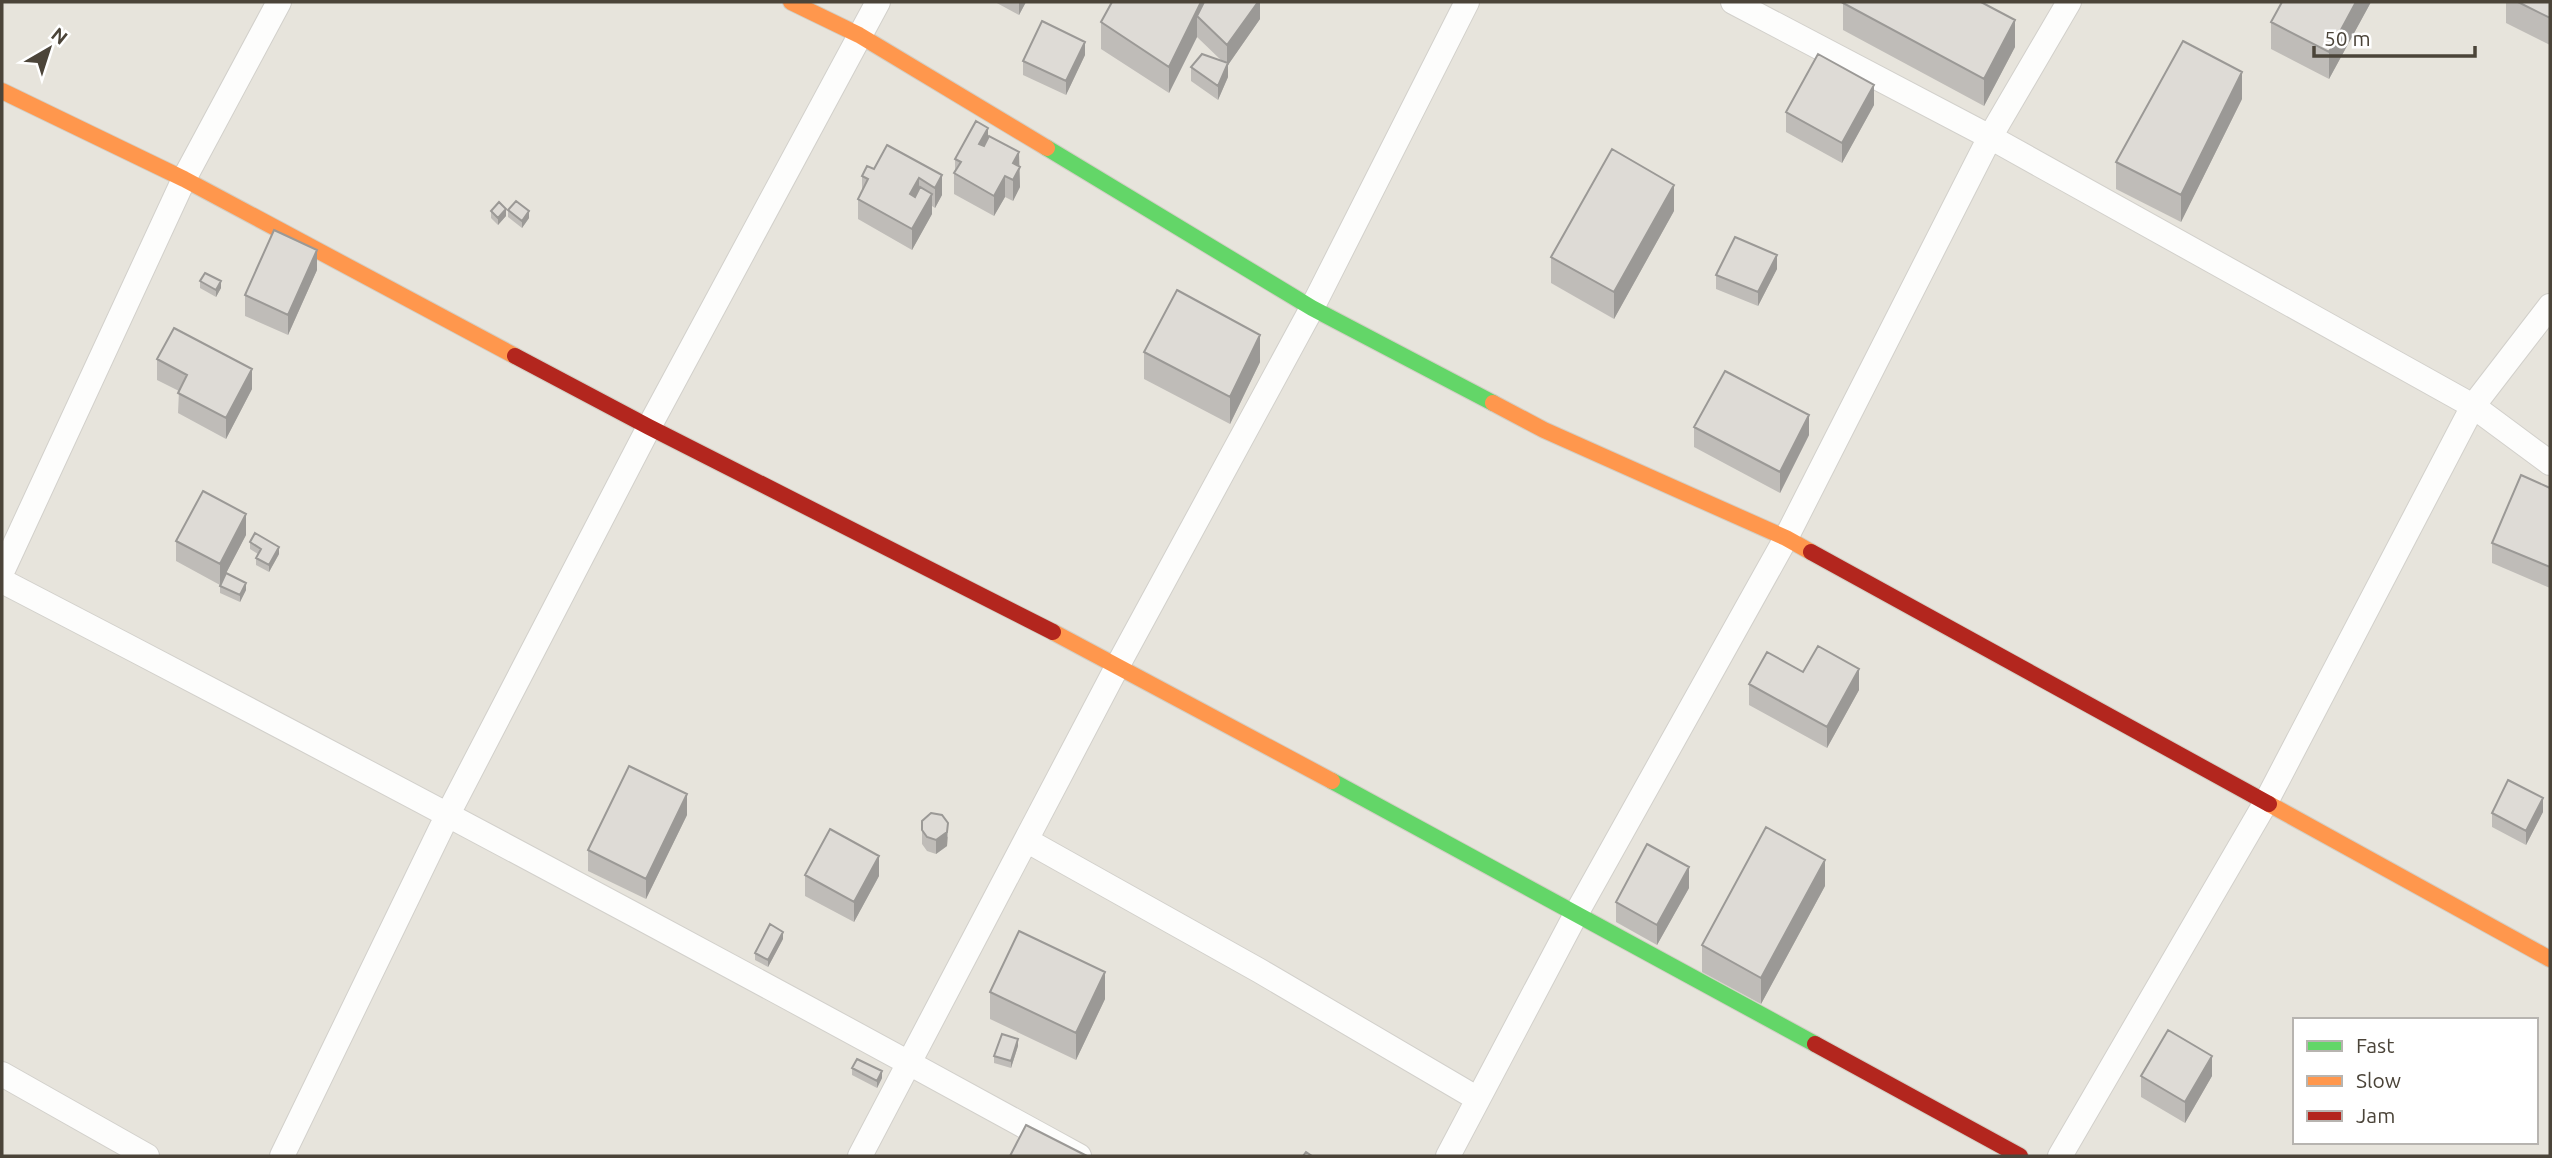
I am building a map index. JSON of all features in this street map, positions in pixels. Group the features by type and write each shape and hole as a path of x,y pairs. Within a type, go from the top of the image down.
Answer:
{"street":[{"path":"2,572 184,179 279,2"},
{"path":"791,2 859,35 1312,307 1544,430 1786,538 2550,960"},
{"path":"282,1156 447,816 649,427 878,2"},
{"path":"860,1156 1118,665 1312,307 1467,2"},
{"path":"1733,2 1990,137 2473,406 2550,463"},
{"path":"1448,1156 1576,914 1786,538 1990,137 2069,2"},
{"path":"2,91 184,179 649,427 1118,665 2020,1156"},
{"path":"2060,1156 2266,802 2473,406 2550,306"},
{"path":"2,582 326,748 447,816 1079,1156"},
{"path":"1026,840 1260,971 1478,1100"},
{"path":"2,1074 147,1156"}],"shaded area":[{"path":"2,2 2550,2 2550,1156 2,1156"}],"building":[{"path":"1112,2 1201,2 1169,67 1101,22"},
{"path":"1204,2 1258,2 1227,45 1197,16"},
{"path":"1844,2 1981,2 2015,20 1984,79"},
{"path":"2282,2 2356,2 2329,52 2271,22"},
{"path":"2518,2 2550,2 2550,18"},
{"path":"1042,21 1085,42 1066,81 1023,61"},
{"path":"2183,41 2242,72 2181,195 2116,162"},
{"path":"1202,54 1228,63 1218,86 1191,67"},
{"path":"1818,54 1874,85 1842,143 1786,112"},
{"path":"976,121 988,128 979,144 984,146 989,136 1019,152 1013,163 1020,167 1013,180 1005,176 994,196 954,173 961,162 955,159"},
{"path":"887,145 942,175 935,188 919,178 910,194 915,197 920,187 932,194 912,229 858,199 868,179 862,176 867,166 874,169"},
{"path":"1612,149 1674,185 1614,292 1551,257"},
{"path":"516,201 529,211 522,221 508,210"},
{"path":"499,202 506,209 498,218 491,211"},
{"path":"274,230 317,250 288,315 245,295"},
{"path":"1735,237 1777,255 1758,292 1716,275"},
{"path":"205,273 221,281 216,290 200,281"},
{"path":"1177,290 1260,335 1230,397 1144,352"},
{"path":"174,328 252,369 226,418 178,393 187,375 157,359"},
{"path":"1725,371 1809,415 1780,472 1694,427"},
{"path":"2521,475 2550,488 2550,567 2492,543"},
{"path":"203,491 246,514 220,564 176,541"},
{"path":"255,533 279,547 269,565 256,558 261,549 250,542"},
{"path":"226,573 246,583 240,595 220,586"},
{"path":"1818,646 1859,669 1827,727 1749,684 1767,652 1803,672"},
{"path":"629,766 687,794 646,879 588,850"},
{"path":"2508,780 2543,798 2526,831 2492,813"},
{"path":"931,813 942,815 948,823 947,832 936,840 927,837 922,830 922,821"},
{"path":"1766,827 1825,860 1761,978 1702,945"},
{"path":"830,829 879,856 854,902 805,875"},
{"path":"1647,844 1689,867 1657,925 1616,902"},
{"path":"770,924 783,932 768,960 755,953"},
{"path":"1019,931 1105,972 1076,1033 990,992"},
{"path":"2168,1030 2212,1056 2185,1102 2141,1076"},
{"path":"1002,1034 1018,1039 1011,1061 994,1056"},
{"path":"857,1059 882,1071 877,1081 852,1068"},
{"path":"1026,1125 1087,1156 1010,1156"}],"traffic: fast":[{"path":"1047,148 1312,308 1493,403"},
{"path":"1332,781 1815,1044"}],"traffic: slow":[{"path":"791,2 859,35 1047,148"},
{"path":"2,91 184,179 515,356"},
{"path":"1493,403 1544,430 1786,538 1811,552"},
{"path":"1053,632 1332,781"},
{"path":"2269,804 2550,959"}],"traffic: jam":[{"path":"515,356 1053,632"},
{"path":"1811,552 2269,804"},
{"path":"1815,1044 2020,1156"}]}
